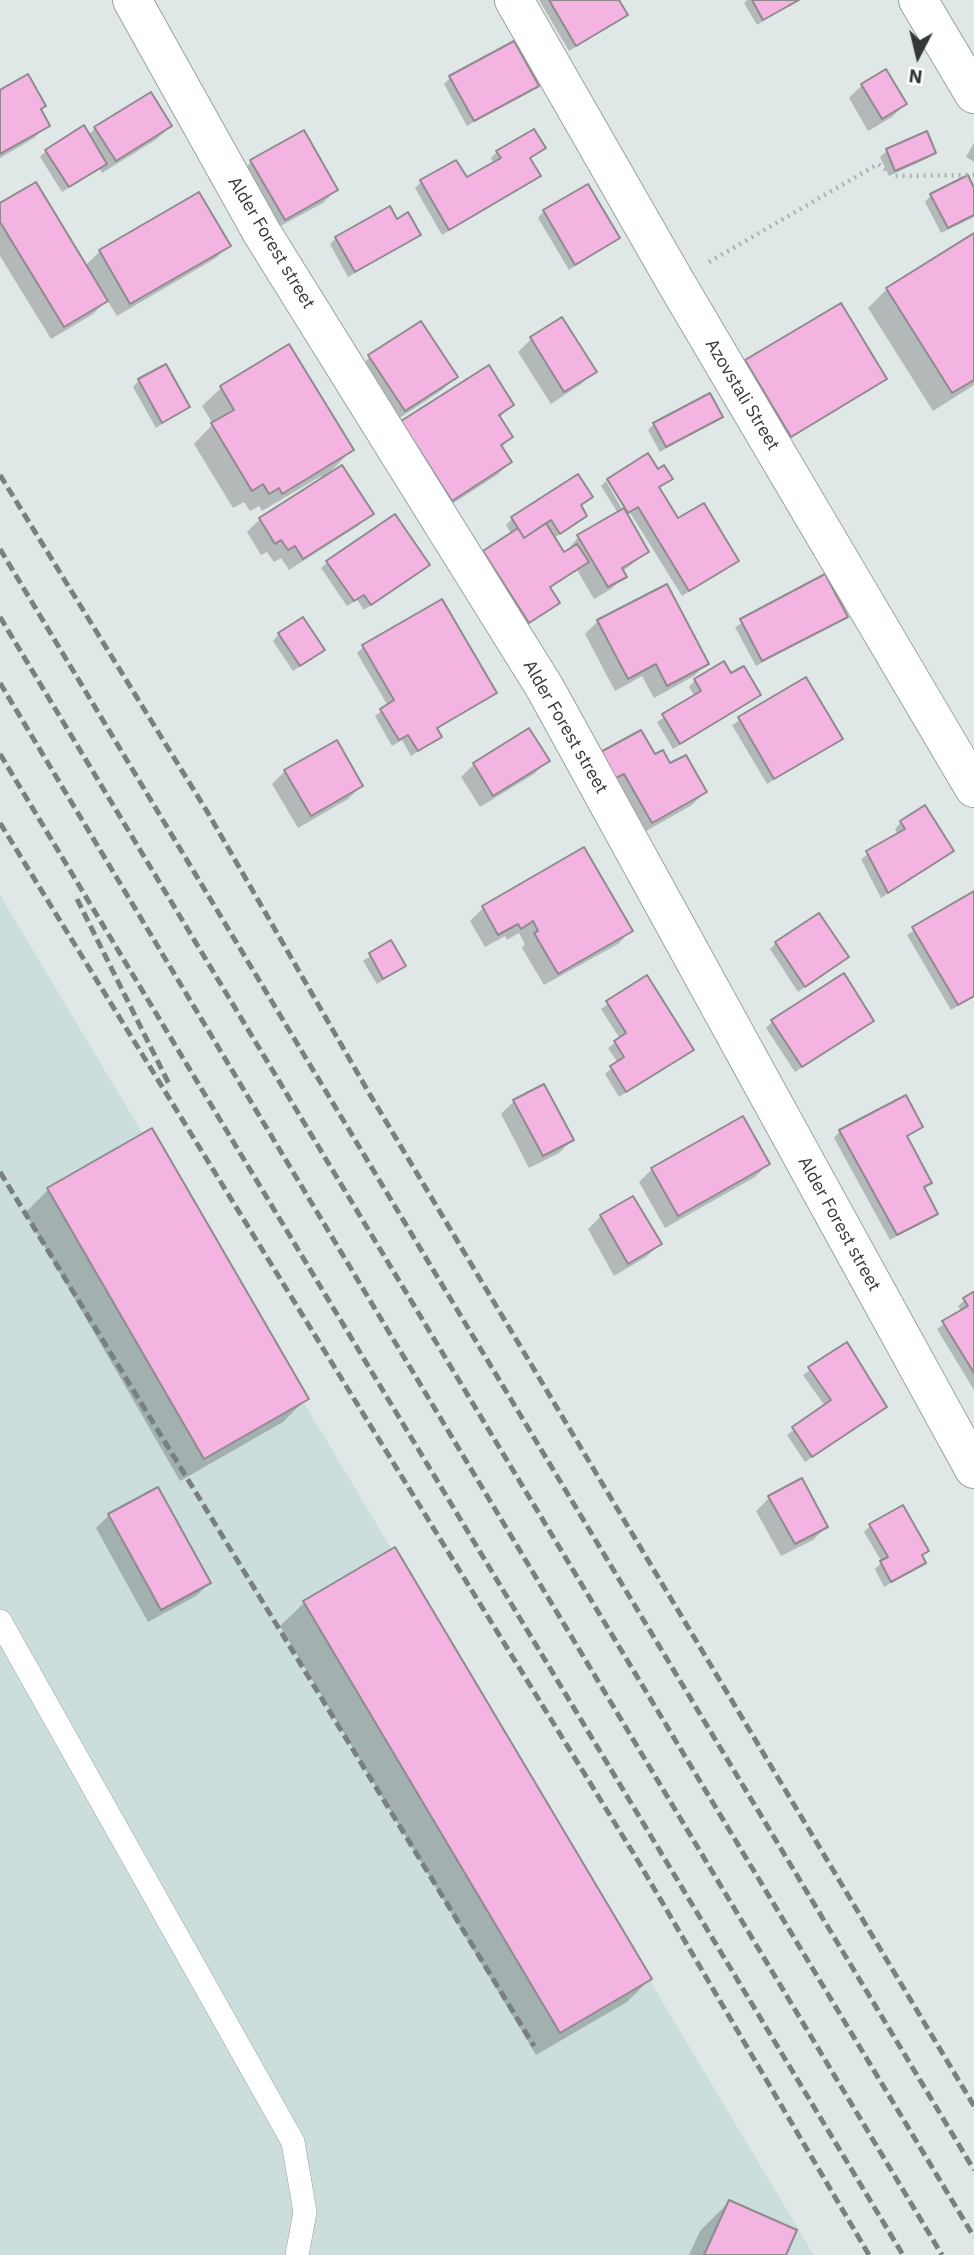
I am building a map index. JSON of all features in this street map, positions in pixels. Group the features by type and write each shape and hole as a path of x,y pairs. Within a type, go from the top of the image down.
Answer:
{"street":[{"name":"Alder Forest street","path":"132,0 262,233 545,688 974,1469"},
{"name":"Azovstali Street","path":"514,0 675,281 974,788"},
{"path":"918,0 974,94"}],"lane":[{"path":"0,1621 293,2142 305,2212 297,2255"}],"path":[{"path":"675,281 878,164 894,176 974,175"}],"shaded area":[{"path":"0,895 814,2255 0,2255"}],"building":[{"path":"549,0 619,0 628,15 576,46"},
{"path":"752,0 799,0 763,20"},
{"path":"514,41 539,86 474,121 449,76"},
{"path":"886,69 907,104 882,119 861,84"},
{"path":"28,74 46,106 41,109 50,126 0,154 0,90"},
{"path":"151,92 172,126 116,161 94,127"},
{"path":"84,125 107,164 69,187 45,150"},
{"path":"534,129 546,148 530,158 541,176 449,230 420,180 456,160 467,177 501,158 496,151"},
{"path":"304,130 338,190 285,220 250,160"},
{"path":"927,131 936,153 895,171 886,149"},
{"path":"968,175 974,188 974,215 948,228 930,194"},
{"path":"36,182 108,301 64,327 0,222 0,203"},
{"path":"588,184 620,238 575,265 543,210"},
{"path":"199,192 231,246 130,304 99,250"},
{"path":"390,206 397,219 408,212 421,235 355,272 335,237"},
{"path":"974,233 974,380 952,393 886,288"},
{"path":"841,303 887,379 791,437 745,360"},
{"path":"562,317 597,372 564,392 530,337"},
{"path":"421,321 458,377 405,411 368,355"},
{"path":"289,344 354,450 282,494 279,488 269,494 263,484 252,491 211,423 234,410 220,386"},
{"path":"166,364 190,407 162,423 138,379"},
{"path":"489,365 514,405 499,415 513,437 501,445 512,462 452,501 401,421"},
{"path":"710,393 723,417 666,447 653,423"},
{"path":"648,453 658,469 664,465 673,479 659,487 678,518 704,503 739,561 689,591 638,507 628,513 607,479"},
{"path":"342,465 374,514 303,559 295,546 288,550 281,540 275,544 259,518"},
{"path":"578,474 593,497 581,505 587,516 560,534 551,520 524,538 511,517"},
{"path":"624,508 649,552 622,568 627,577 608,587 577,535"},
{"path":"395,514 430,565 371,605 364,595 354,601 326,561"},
{"path":"546,523 564,552 577,544 589,562 550,587 560,603 529,623 483,551 518,528 524,538"},
{"path":"825,574 848,617 762,661 740,619"},
{"path":"667,584 709,664 667,686 656,664 628,679 597,620"},
{"path":"442,599 497,693 437,728 442,737 418,751 408,735 399,740 380,709 394,700 362,645"},
{"path":"303,617 325,650 300,666 278,633"},
{"path":"724,661 731,673 744,666 761,695 680,744 662,714 701,691 694,679"},
{"path":"806,677 843,739 774,779 738,717"},
{"path":"529,728 550,761 493,796 473,763"},
{"path":"641,730 655,754 663,750 670,763 686,755 707,792 652,823 624,774 612,780 597,754"},
{"path":"337,740 363,786 311,816 284,770"},
{"path":"925,805 954,851 888,893 866,851 905,829 900,821"},
{"path":"584,847 633,931 558,974 534,933 538,931 533,921 521,929 518,924 498,935 482,906"},
{"path":"974,891 974,996 958,1005 912,927"},
{"path":"819,913 849,957 805,987 775,942"},
{"path":"391,940 406,966 383,979 369,953"},
{"path":"844,973 874,1021 802,1067 771,1020"},
{"path":"647,975 694,1050 626,1092 610,1066 624,1057 614,1041 626,1033 606,1001"},
{"path":"544,1084 574,1140 543,1156 513,1100"},
{"path":"906,1095 923,1127 907,1136 932,1183 924,1187 938,1214 897,1235 839,1130"},
{"path":"743,1116 770,1164 678,1216 651,1168"},
{"path":"152,1128 309,1399 204,1459 47,1188"},
{"path":"633,1196 662,1244 628,1264 600,1215"},
{"path":"973,1292 974,1373 942,1321 968,1306 963,1298"},
{"path":"847,1342 887,1407 812,1457 792,1427 831,1400 808,1367"},
{"path":"802,1478 828,1527 795,1544 768,1496"},
{"path":"158,1487 211,1583 161,1610 108,1514"},
{"path":"903,1505 929,1551 922,1555 926,1563 891,1582 880,1561 888,1557 869,1524"},
{"path":"395,1547 652,1979 560,2033 303,1601"},
{"path":"729,2200 797,2230 786,2255 704,2255"}],"railway":[{"path":"0,475 208,813 369,1093 974,2106"},
{"path":"0,549 974,2170"},
{"path":"0,617 974,2237"},
{"path":"0,683 942,2255"},
{"path":"0,754 903,2255"},
{"path":"0,823 635,1856 869,2255"},
{"path":"77,899 169,1084"},
{"path":"0,1172 534,2046"}]}
